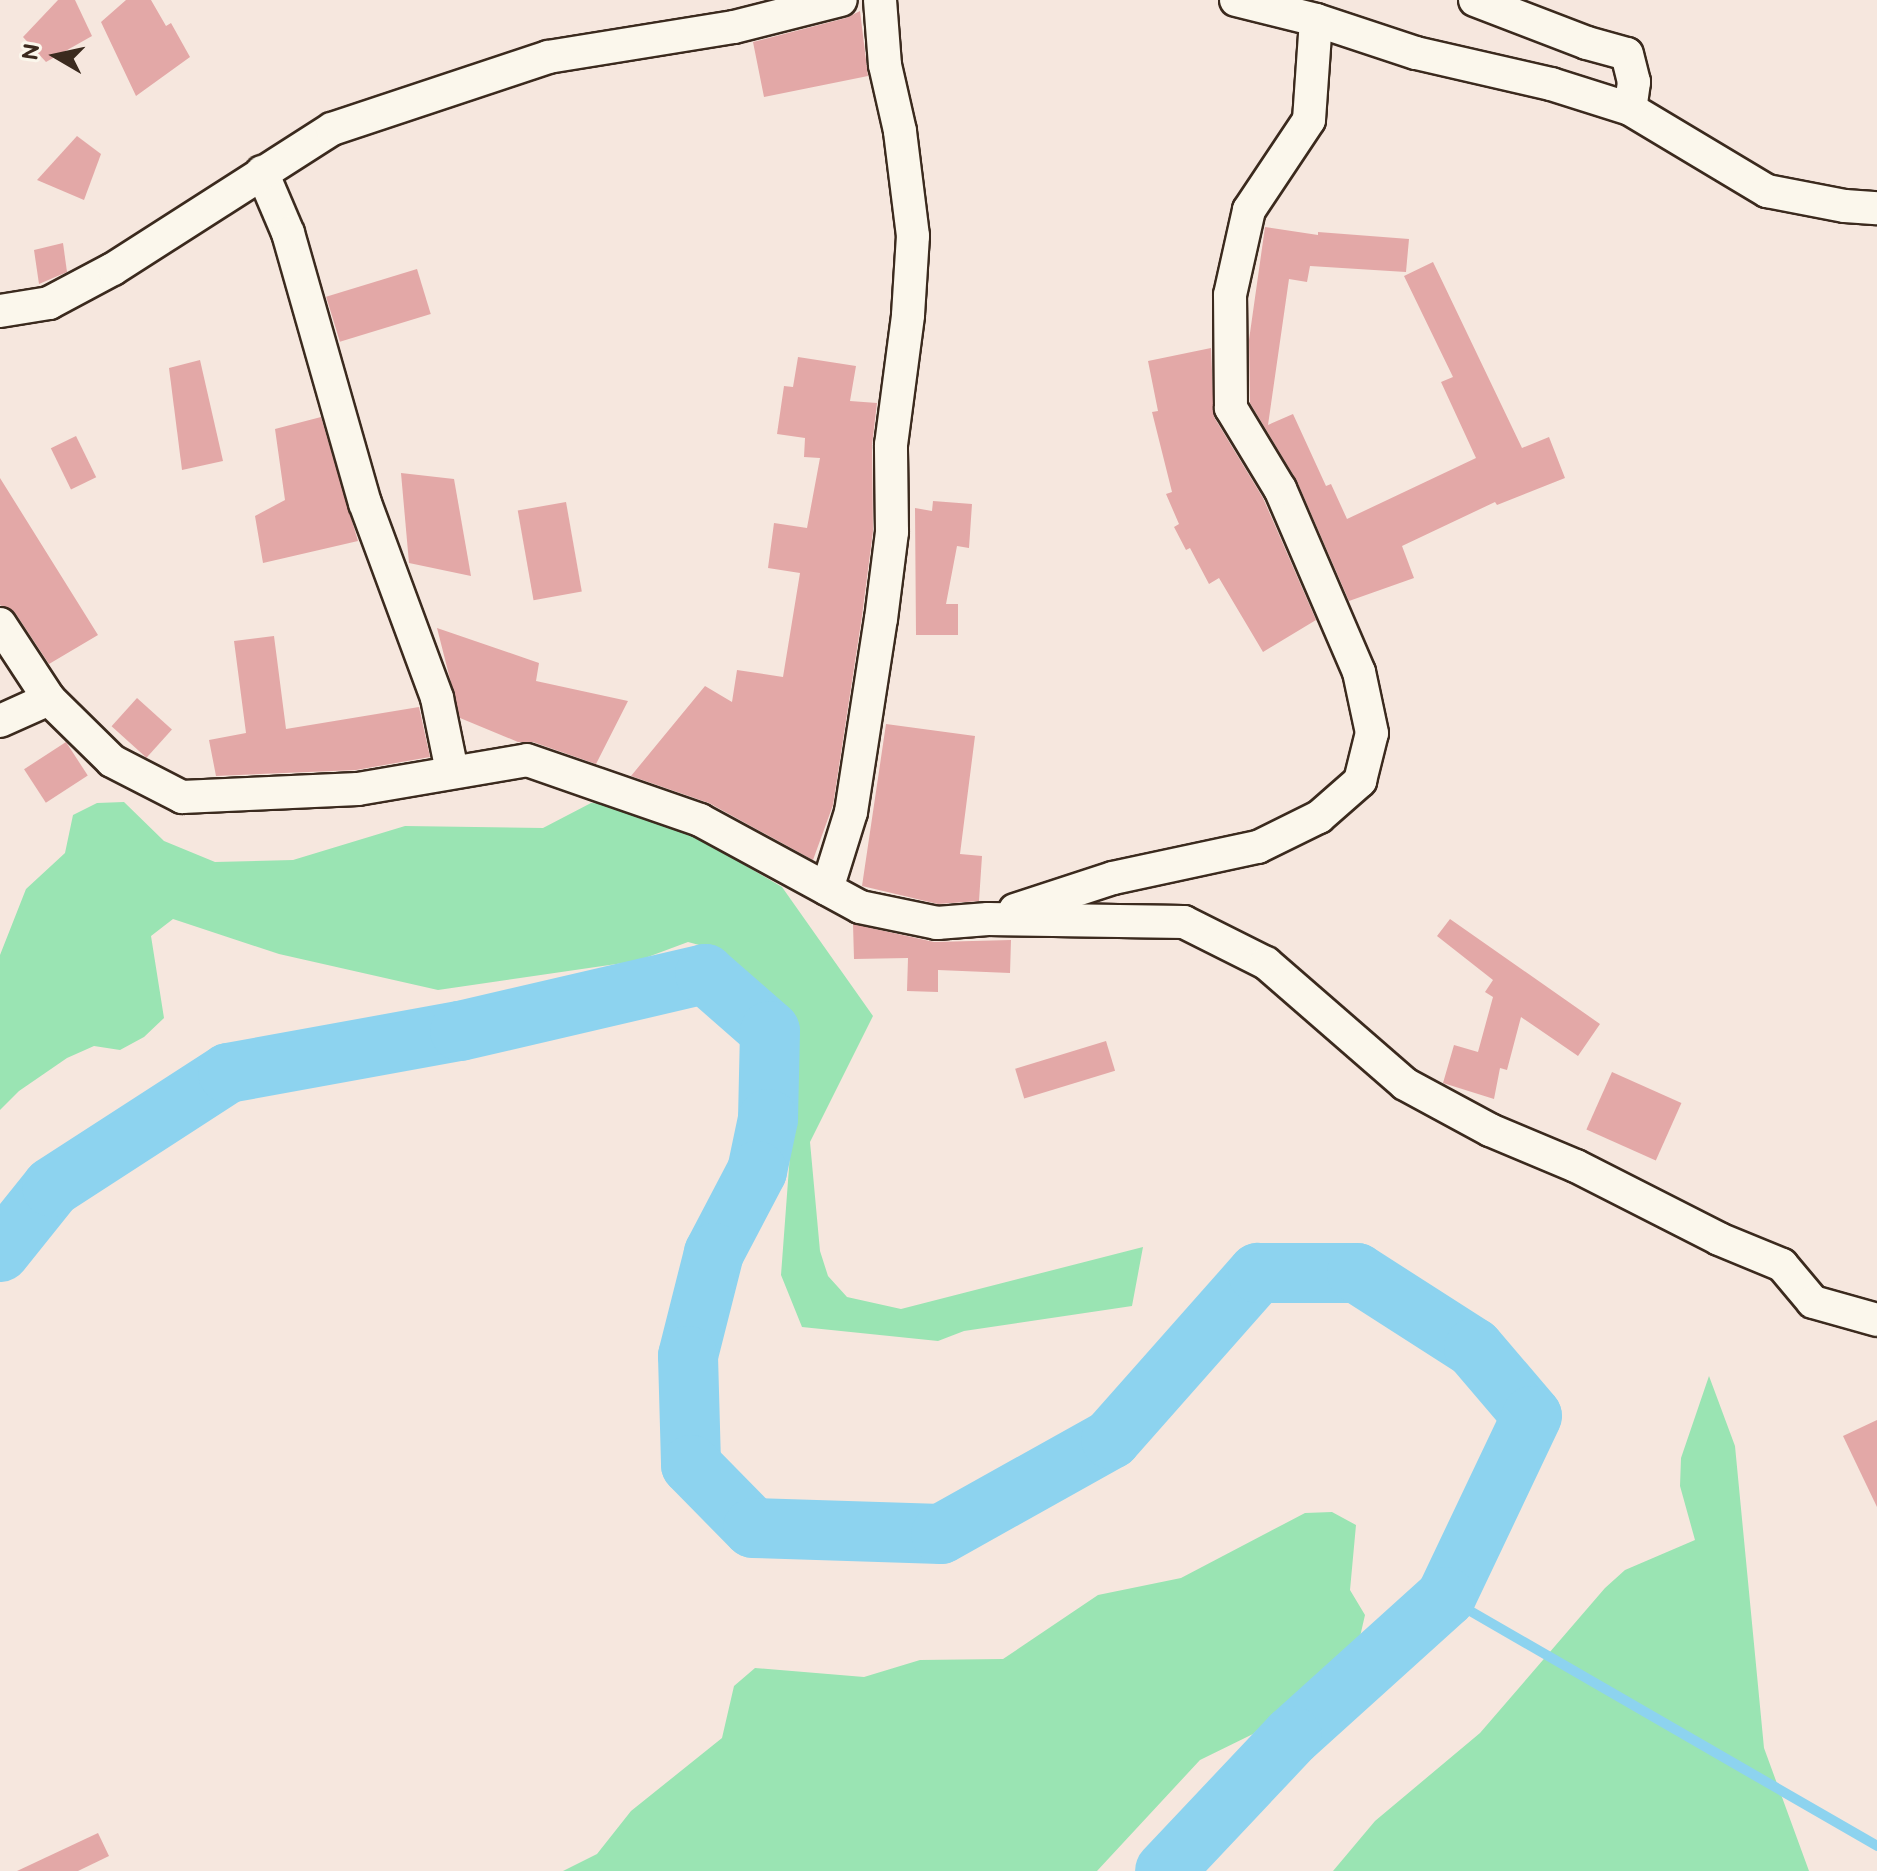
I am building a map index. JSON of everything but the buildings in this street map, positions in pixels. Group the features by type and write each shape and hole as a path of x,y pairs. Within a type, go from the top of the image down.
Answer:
{"street":[{"path":"0,311 49,303 113,269 332,129 548,57 734,27 841,0"},
{"path":"827,889 851,812 881,619 892,532 891,445 909,300 913,236 900,131 885,65 880,0"},
{"path":"1236,0 1316,20 1416,53 1551,84 1630,109 1767,191 1845,206 1877,208"},
{"path":"1475,0 1587,43 1627,54 1634,82 1630,109"},
{"path":"988,919 1113,878 1258,847 1319,817 1360,781 1372,733 1359,672 1280,489 1231,408 1230,295 1249,210 1309,120 1316,20"},
{"path":"262,172 288,233 365,503 437,698 452,771"},
{"path":"0,624 49,699 112,761 182,797 358,789 527,760 700,820 860,907 937,923 988,919 1184,922 1266,963 1405,1084 1490,1130 1576,1166 1719,1239 1782,1265 1813,1302 1877,1320"},
{"path":"0,721 49,699"}],"green space":[{"path":"124,802 164,841 215,862 293,860 405,826 543,828 591,803 644,806 782,887 873,1016 810,1142 820,1251 828,1276 847,1297 901,1309 1143,1247 1132,1306 964,1331 938,1341 802,1327 781,1275 797,1060 773,1008 714,949 688,942 637,961 438,990 279,954 173,919 151,936 164,1018 144,1037 120,1050 94,1046 67,1058 19,1091 0,1110 0,955 26,889 65,853 73,815 97,803"},
{"path":"1709,1376 1735,1446 1764,1748 1809,1871 1333,1871 1375,1821 1480,1733 1605,1588 1625,1570 1695,1540 1680,1486 1681,1458"},
{"path":"1332,1512 1356,1525 1350,1590 1365,1615 1359,1641 1253,1734 1200,1760 1097,1871 563,1871 597,1854 631,1811 722,1738 734,1686 755,1668 864,1677 920,1660 1003,1659 1098,1595 1181,1578 1305,1513"}],"waterway":[{"path":"0,1252 52,1187 228,1073 460,1031 705,974 770,1031 768,1119 757,1171 714,1253 688,1356 691,1465 753,1528 941,1534 1111,1439 1258,1273 1357,1273 1474,1348 1532,1416 1446,1597 1292,1736 1165,1871"},
{"path":"1446,1597 1877,1846"}]}
